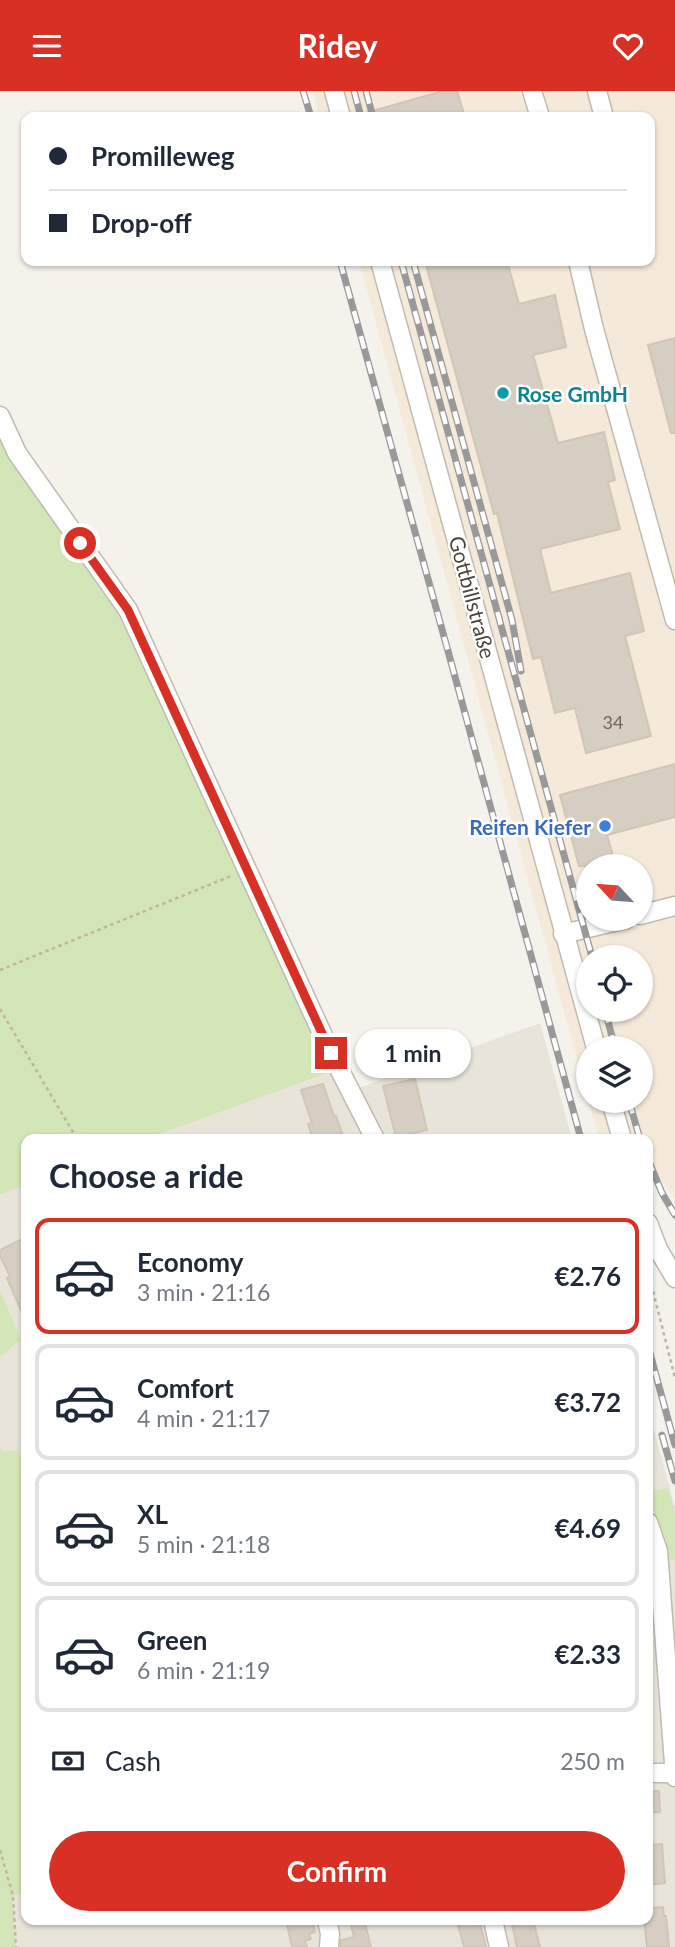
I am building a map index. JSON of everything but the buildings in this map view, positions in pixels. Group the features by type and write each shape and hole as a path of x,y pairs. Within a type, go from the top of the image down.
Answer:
{"street":[{"path":"334,91 340,112"},
{"path":"532,91 538,112"},
{"path":"597,91 603,112"},
{"name":"Gottbillstraße","path":"381,266 593,1036"},
{"path":"579,266 594,329 675,620"},
{"path":"0,416 17,453 128,610 331,1053 372,1134"},
{"path":"653,912 675,906"},
{"path":"563,934 576,931"},
{"path":"614,1113 621,1134"},
{"path":"653,1236 675,1279"},
{"path":"653,1536 658,1551 675,1775 653,1773"},
{"path":"328,1925 329,1947"},
{"path":"493,1925 499,1947"}],"path":[{"path":"0,970 247,870"},
{"path":"0,1009 74,1134"},
{"path":"653,1291 675,1378"},
{"path":"0,1850 13,1896 16,1947"}],"shaded area":[{"path":"313,91 675,91 675,1199 663,1183 653,1184 653,1134 598,1134 591,1113 653,1113 653,1036 576,1036 576,1056 360,266 655,266 655,112 319,112"},
{"path":"540,1023 571,1134 160,1134 345,1066 358,1088"},
{"path":"21,1187 21,1340 0,1289 0,1195"},
{"path":"21,1340 21,1456 17,1451 3,1451 0,1447 0,1357"},
{"path":"653,1427 675,1507 675,1947 16,1947 13,1896 21,1894 21,1925 653,1925"}],"green space":[{"path":"0,430 128,619 330,1072 160,1134 21,1134 21,1187 0,1195"},
{"path":"0,1289 21,1340 0,1357"},
{"path":"0,1447 3,1451 17,1451 21,1456 21,1894 13,1896 16,1947 0,1947"},
{"path":"668,1488 675,1513 675,1560 669,1560 666,1540 653,1510 653,1491"}],"railway":[{"path":"303,91 309,112"},
{"path":"354,91 360,112"},
{"path":"366,91 372,112"},
{"path":"341,266 580,1134"},
{"path":"402,266 589,945"},
{"path":"414,266 512,620 521,671"},
{"path":"608,1022 612,1036"},
{"path":"632,1113 639,1134"},
{"path":"653,1171 675,1215"},
{"path":"653,1364 675,1445"},
{"path":"662,1435 675,1481"}],"place":[{"name":"Rose GmbH","path":"503,393"},
{"name":"Reifen Kiefer","path":"605,826"}],"route":[{"path":"80,543 128,610 331,1053"}]}
